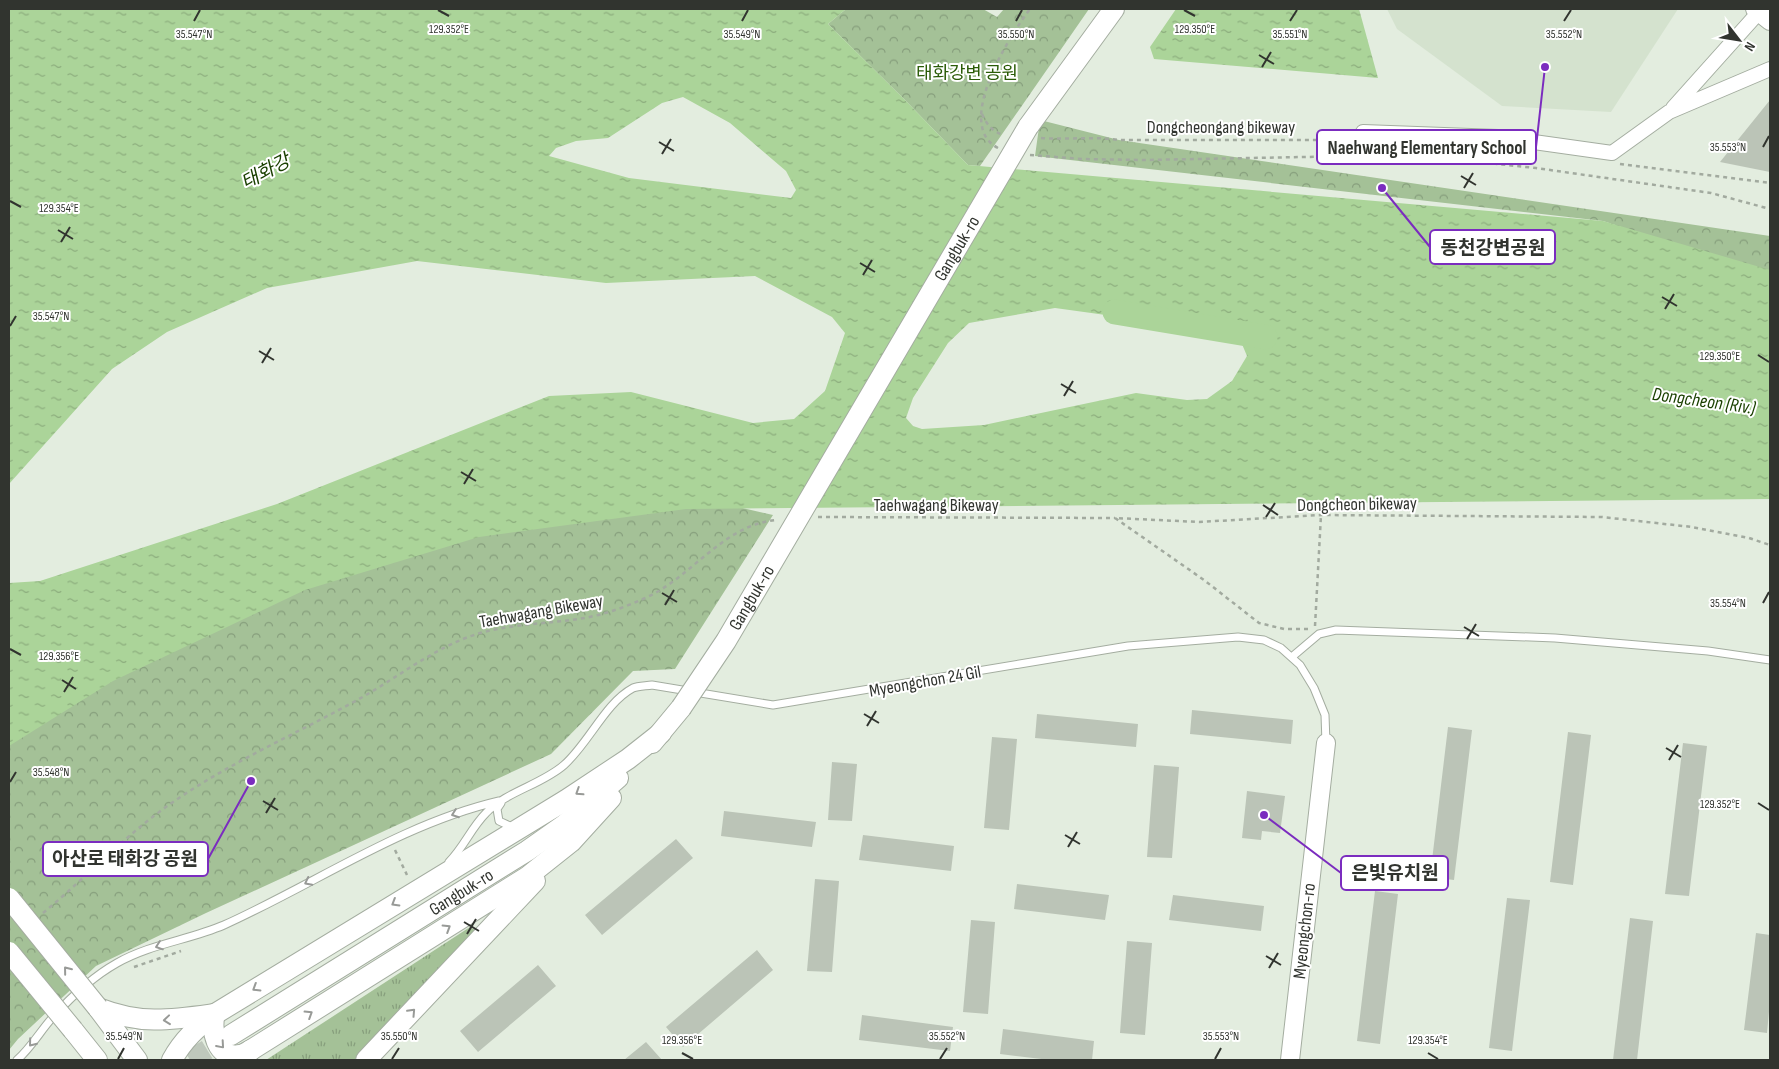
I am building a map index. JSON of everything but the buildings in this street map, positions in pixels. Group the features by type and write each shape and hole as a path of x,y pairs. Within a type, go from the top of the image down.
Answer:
{"main road":[{"name":"Gangbuk-ro","path":"230,1036 542,841 606,789 661,733 681,708 726,642 1032,132 1114,9"},
{"path":"172,1060 179,1047 194,1030 215,1014 526,825 597,780 661,733"},
{"path":"366,1060 608,803 661,733"},
{"path":"215,1014 213,1030 215,1038 223,1050 231,1055 245,1055 507,891 571,842"},
{"path":"9,898 98,1008 137,1060"},
{"path":"9,952 97,1060"},
{"path":"98,1008 116,1016 153,1022 215,1014"},
{"path":"73,1030 78,1054 77,1060"}],"street":[{"path":"1359,136 1498,137 1615,158 1669,112 1761,14"},
{"path":"1669,112 1770,70"},
{"name":"Myeongchon-ro","path":"1290,1060 1326,743"}],"lane":[{"path":"1293,656 1319,634 1336,630 1546,638 1708,651 1770,660"},
{"name":"Myeongchon 24 Gil","path":"502,801 548,777 564,765 585,744 620,698 635,688 652,685 773,705 1128,646 1238,637 1264,640 1293,656 1314,688 1325,715 1326,743"},
{"path":"502,801 497,809 499,821 510,827 526,825"},
{"path":"417,890 456,856 486,812 502,801"},
{"path":"17,1060 60,1010 117,963 224,924 345,863 446,817 474,807 502,801"}],"path":[{"path":"1001,149 988,141 984,134 980,126 981,112 988,83 996,64 1018,24 1030,9"},
{"path":"981,112 986,124 993,130 1009,136"},
{"name":"Dongcheongang bikeway","path":"1032,132 1062,139 1093,136 1119,140 1359,136"},
{"path":"1026,154 1082,159 1144,160 1410,155 1536,168 1711,193 1770,208"},
{"path":"1615,158 1770,183"},
{"path":"1115,518 1204,580 1259,623 1284,629 1314,629 1321,515"},
{"name":"Dongcheon bikeway","path":"1115,518 1199,522 1321,515 1602,517 1692,527 1749,538 1770,545"},
{"name":"Taehwagang Bikeway","path":"816,517 1115,518"},
{"name":"Taehwagang Bikeway","path":"38,916 120,844 176,800 358,699 446,646 477,634 502,628 580,619 614,610 646,598 678,579 739,532 766,521 786,520"}],"shaded area":[{"path":"1387,9 1678,9 1611,112 1502,106 1397,29"}],"green space":[{"name":"태화강변 공원","path":"846,9 983,9 997,17 1004,9 1089,9 980,166 968,165 828,24"},
{"path":"1040,120 1119,140 1770,236 1770,276 1603,221 1035,156"},
{"path":"690,496 773,515 675,669 633,671 551,754 206,913 96,966 18,1039 9,1050 9,732 222,607 455,532"},
{"path":"470,927 478,932 354,1060 266,1060"}],"water":[{"path":"9,9 846,9 828,24 968,165 1603,221 1770,270 1770,499 686,509 479,537 305,590 113,681 9,746 9,583 40,581 277,504 549,396 631,392 753,423 794,419 825,391 845,333 832,317 755,276 606,283 417,261 267,288 167,332 112,369 9,484","holes":["683,97 730,123 786,171 796,190 791,198 629,178 549,156 556,148 576,141 608,138 662,103","1055,308 1142,320 1169,311 1214,318 1239,337 1247,356 1232,381 1207,399 1187,400 1136,393 984,425 922,429 913,426 906,418 913,398 948,343 969,323"]},
{"path":"1176,9 1359,9 1378,78 1154,59 1150,47"}],"waterway":[{"path":"1115,312 1265,337"}],"tunnel":[{"path":"190,1060 231,1035"}],"place":[{"name":"Naehwang Elementary School","path":"1545,67"},
{"name":"동천강변공원","path":"1382,188"},
{"name":"아산로 태화강 공원","path":"251,781"},
{"name":"은빛유치원","path":"1264,815"}],"water label":[{"name":"태화강","path":"265,171"},
{"name":"Dongcheon (Riv.)","path":"1704,400"}]}
